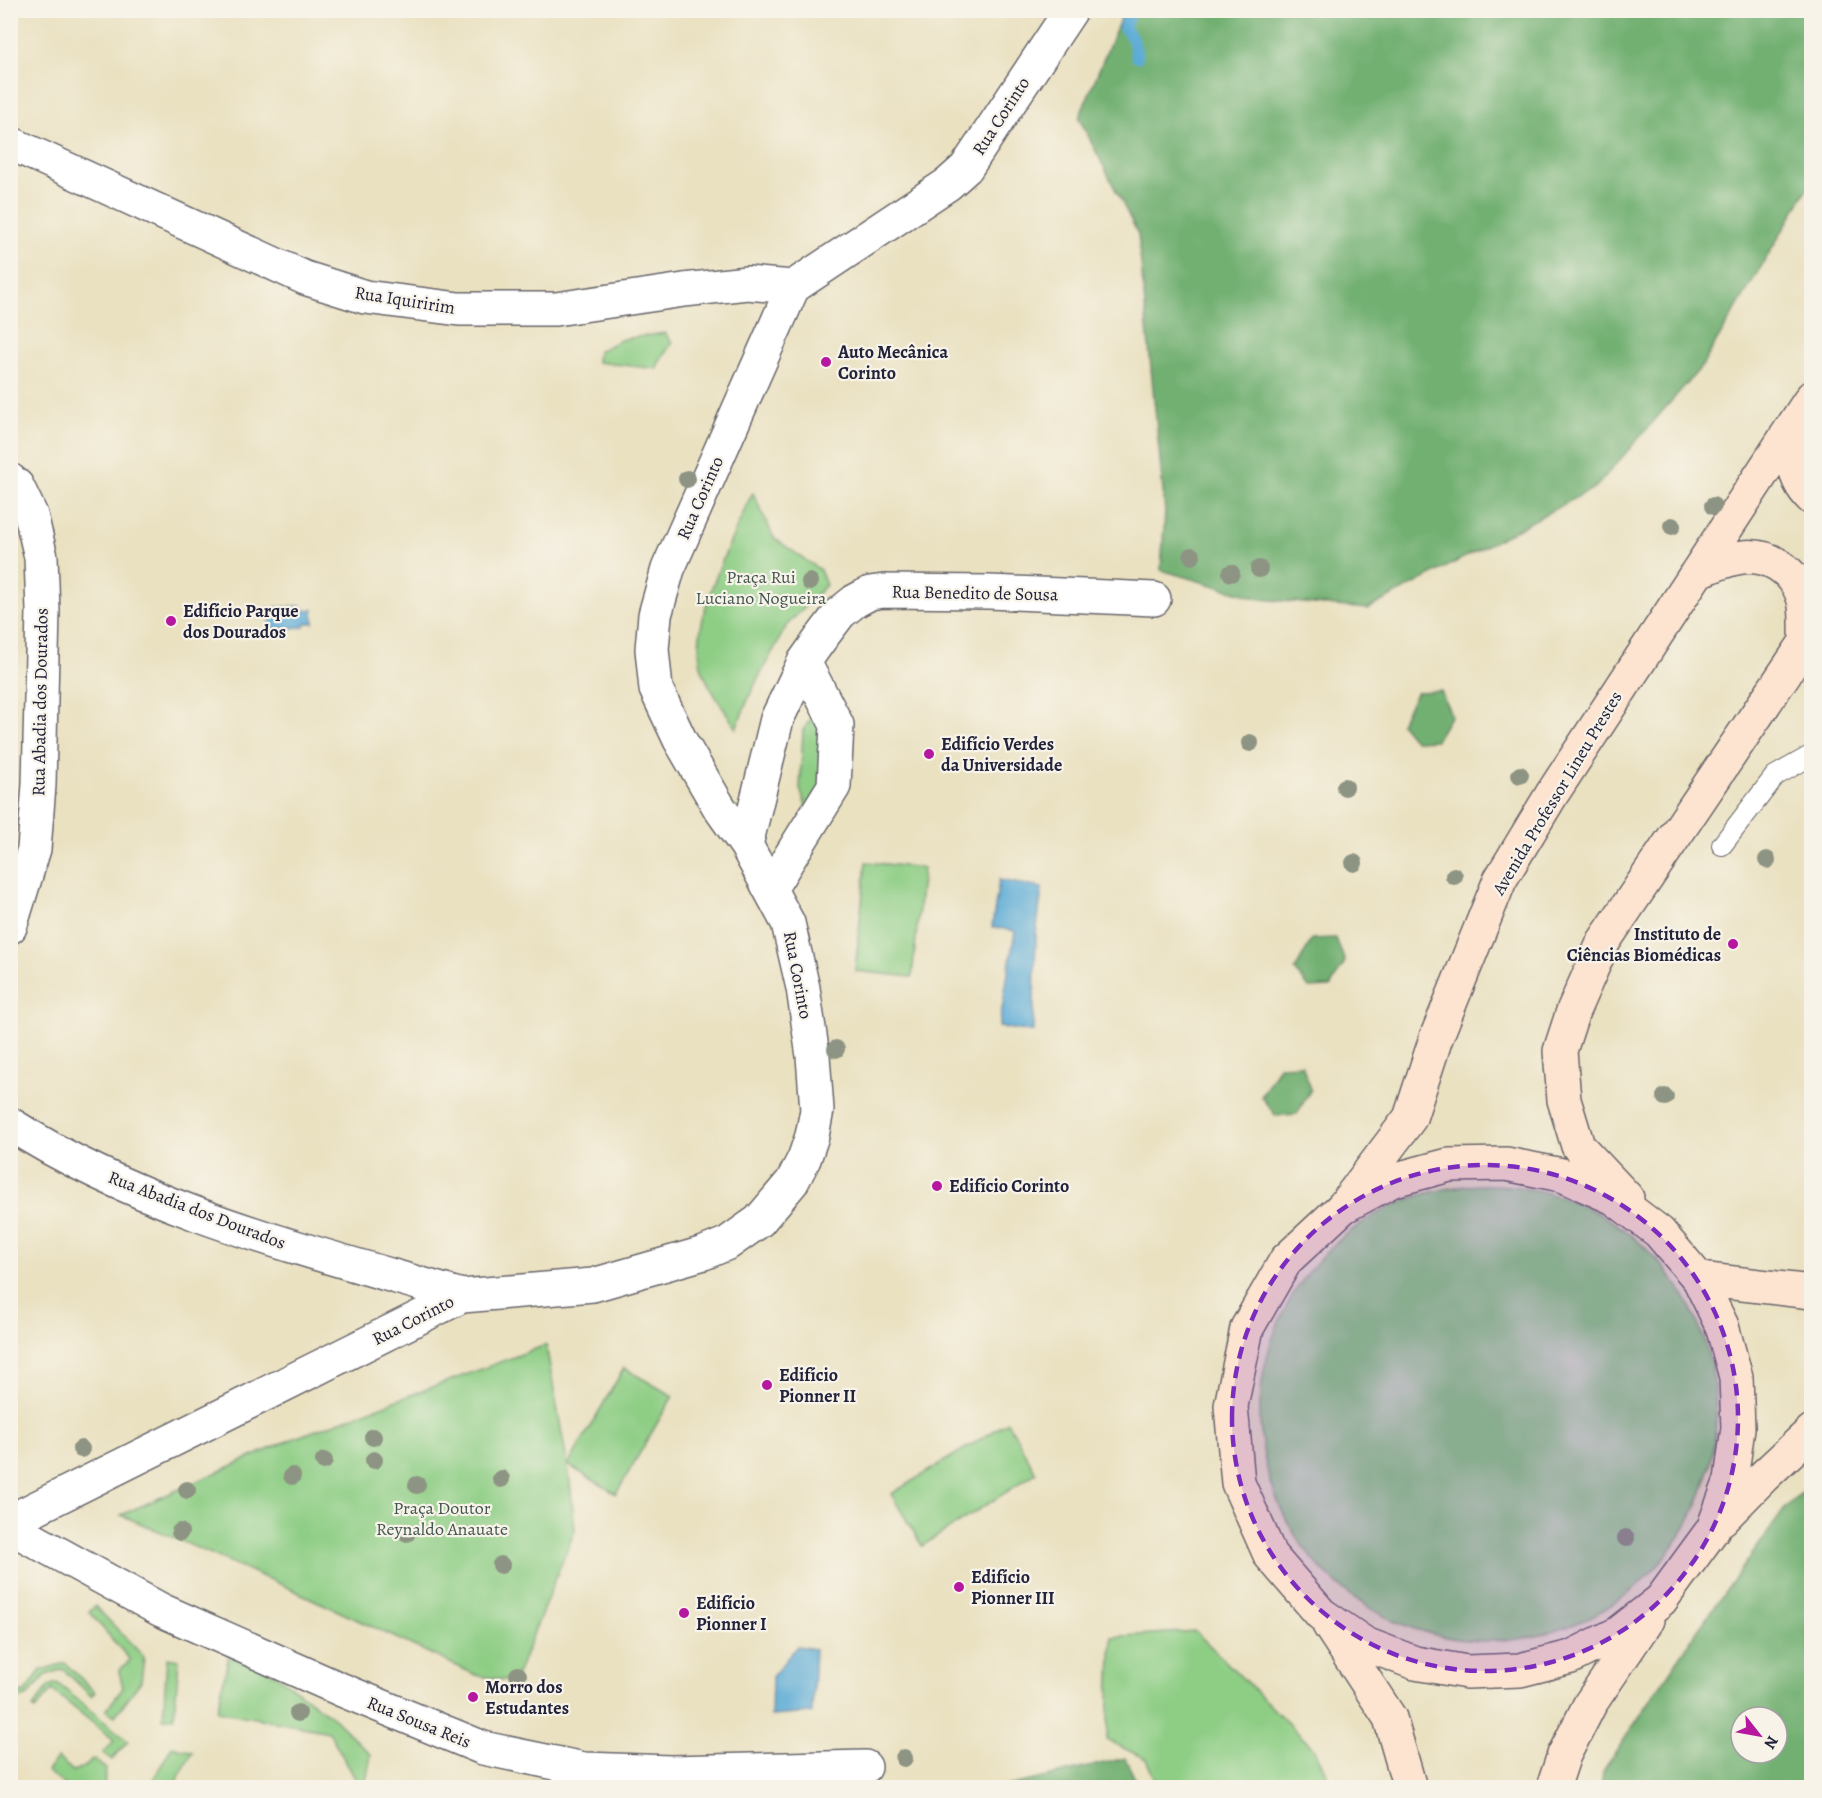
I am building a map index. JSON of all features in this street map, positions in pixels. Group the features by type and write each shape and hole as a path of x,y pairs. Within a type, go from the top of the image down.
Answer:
{"main road":[{"path":"1812,398 1798,439 1794,464 1802,489 1812,498"},
{"name":"Avenida Professor Lineu Prestes","path":"1343,1207 1410,1118 1436,1038 1500,880 1552,794 1812,398"},
{"path":"1698,572 1737,558 1755,556 1773,561 1787,571 1798,585 1805,602 1809,638 1604,941 1573,1011 1560,1051 1564,1100 1578,1146 1659,1232 1699,1280 1722,1326 1736,1377 1738,1428 1731,1480 1713,1529"},
{"path":"1410,1788 1390,1718 1321,1614 1270,1555 1238,1483 1231,1406 1247,1329 1286,1260 1343,1207 1393,1180 1449,1166 1506,1164 1562,1175 1614,1198 1659,1232"},
{"path":"1699,1280 1812,1292"},
{"path":"1553,1788 1564,1755 1590,1704 1661,1600 1713,1529 1812,1431"},
{"path":"1321,1614 1365,1644 1415,1663 1467,1672 1520,1670 1571,1657 1619,1634 1661,1600"}],"street":[{"name":"Rua Corinto","path":"10,1521 462,1296 593,1285 704,1253 728,1243 759,1221 792,1182 804,1159 812,1136 817,1110 803,988 788,923 746,845 719,807 680,740 656,688 652,649 655,615 668,569 793,287 948,184 966,168 1071,10"},
{"name":"Rua Iquiririm","path":"10,143 305,278 365,297 459,309 556,309 747,283 793,287"},
{"name":"Rua Abadia dos Dourados","path":"10,480 17,486 31,514 41,557 43,611 39,785 34,849 10,927"},
{"name":"Rua Benedito de Sousa","path":"746,845 777,719 804,663 820,638 840,613 855,601 870,593 884,591 989,592 1154,599"},
{"path":"770,889 834,786 837,725 804,663"},
{"name":"Rua Abadia dos Dourados","path":"10,1124 105,1176 232,1227 462,1296"},
{"name":"Rua Sousa Reis","path":"10,1527 161,1610 342,1690 483,1748 584,1769 671,1773 865,1767"}],"lane":[{"path":"1722,845 1775,776 1812,755"}],"highlighted area":[{"path":"1506,1164 1562,1175 1614,1198 1659,1232 1699,1279 1722,1326 1736,1377 1738,1428 1731,1480 1713,1529 1661,1600 1619,1633 1571,1657 1520,1670 1467,1672 1415,1663 1365,1644 1321,1614 1270,1555 1238,1483 1231,1406 1247,1328 1286,1260 1343,1207 1393,1180 1449,1165"}],"green space":[{"path":"1124,10 1811,11 1811,183 1702,366 1596,487 1368,609 1260,599 1161,570 1165,512 1138,234 1079,118"},
{"path":"665,333 672,343 658,364 658,369 597,362 598,351 623,339"},
{"name":"Praça Rui Luciano Nogueira","path":"753,493 774,538 820,570 826,585 787,625 753,688 736,728 703,672 699,654 700,633 721,564"},
{"path":"1441,691 1451,715 1436,740 1415,741 1400,723 1417,692"},
{"path":"816,711 828,737 825,788 808,812 800,789 803,730"},
{"path":"866,862 923,868 912,977 855,971"},
{"path":"1336,938 1345,962 1330,987 1309,988 1295,970 1312,939"},
{"path":"1302,1065 1311,1089 1297,1114 1276,1116 1261,1097 1279,1066"},
{"path":"1488,1185 1532,1190 1575,1203 1614,1224 1649,1252 1677,1287 1698,1326 1711,1369 1716,1413 1711,1457 1698,1500 1677,1539 1649,1574 1614,1602 1575,1623 1532,1636 1488,1641 1444,1636 1401,1623 1362,1602 1327,1574 1299,1539 1278,1500 1265,1457 1260,1413 1265,1369 1278,1326 1299,1287 1327,1252 1362,1224 1401,1203 1444,1190"},
{"name":"Praça Doutor Reynaldo Anauate","path":"546,1345 569,1473 575,1530 514,1682 476,1675 280,1584 121,1515 292,1439"},
{"path":"624,1368 673,1396 616,1494 568,1465"},
{"path":"1008,1422 1036,1473 922,1546 891,1494"},
{"path":"1811,1484 1811,1787 1601,1787 1603,1771 1693,1637 1786,1507"},
{"path":"95,1606 144,1657 141,1681 115,1716 106,1710 123,1688 119,1671 130,1660 89,1612"},
{"path":"1195,1631 1314,1749 1333,1787 1158,1787 1146,1759 1107,1740 1112,1637"},
{"path":"229,1655 272,1672 335,1719 371,1755 365,1787 360,1787 329,1732 217,1711"},
{"path":"167,1658 179,1660 174,1718 163,1718"},
{"path":"65,1663 95,1692 91,1696 63,1669 46,1675 27,1697 11,1700 11,1694 25,1692 41,1670"},
{"path":"57,1683 128,1741 112,1760 103,1753 114,1740 52,1690 35,1710 33,1707 49,1686"},
{"path":"172,1746 193,1752 173,1787 157,1787 153,1781"},
{"path":"58,1758 73,1771 86,1766 93,1759 106,1769 104,1786 106,1787 67,1787 47,1771"},
{"path":"1125,1758 1139,1787 1004,1787"}],"water":[{"path":"301,606 306,611 313,609 314,623 306,623 304,627 271,629 269,608"},
{"path":"999,880 1042,888 1036,935 1033,1032 999,1027 1015,931 992,927"},
{"path":"797,1646 815,1649 812,1713 771,1716 772,1677"}],"waterway":[{"path":"1131,10 1124,27 1133,39 1137,57"}],"place":[{"name":"Auto Mecânica Corinto","path":"826,362"},
{"name":"Edifício Parque dos Dourados","path":"171,621"},
{"name":"Edifício Verdes da Universidade","path":"929,754"},
{"name":"Instituto de Ciências Biomédicas","path":"1733,944"},
{"name":"Edifício Corinto","path":"937,1186"},
{"name":"Edifício Pionner II","path":"767,1385"},
{"name":"Edifício Pionner III","path":"959,1587"},
{"name":"Edifício Pionner I","path":"684,1613"},
{"name":"Morro dos Estudantes","path":"473,1697"}]}
